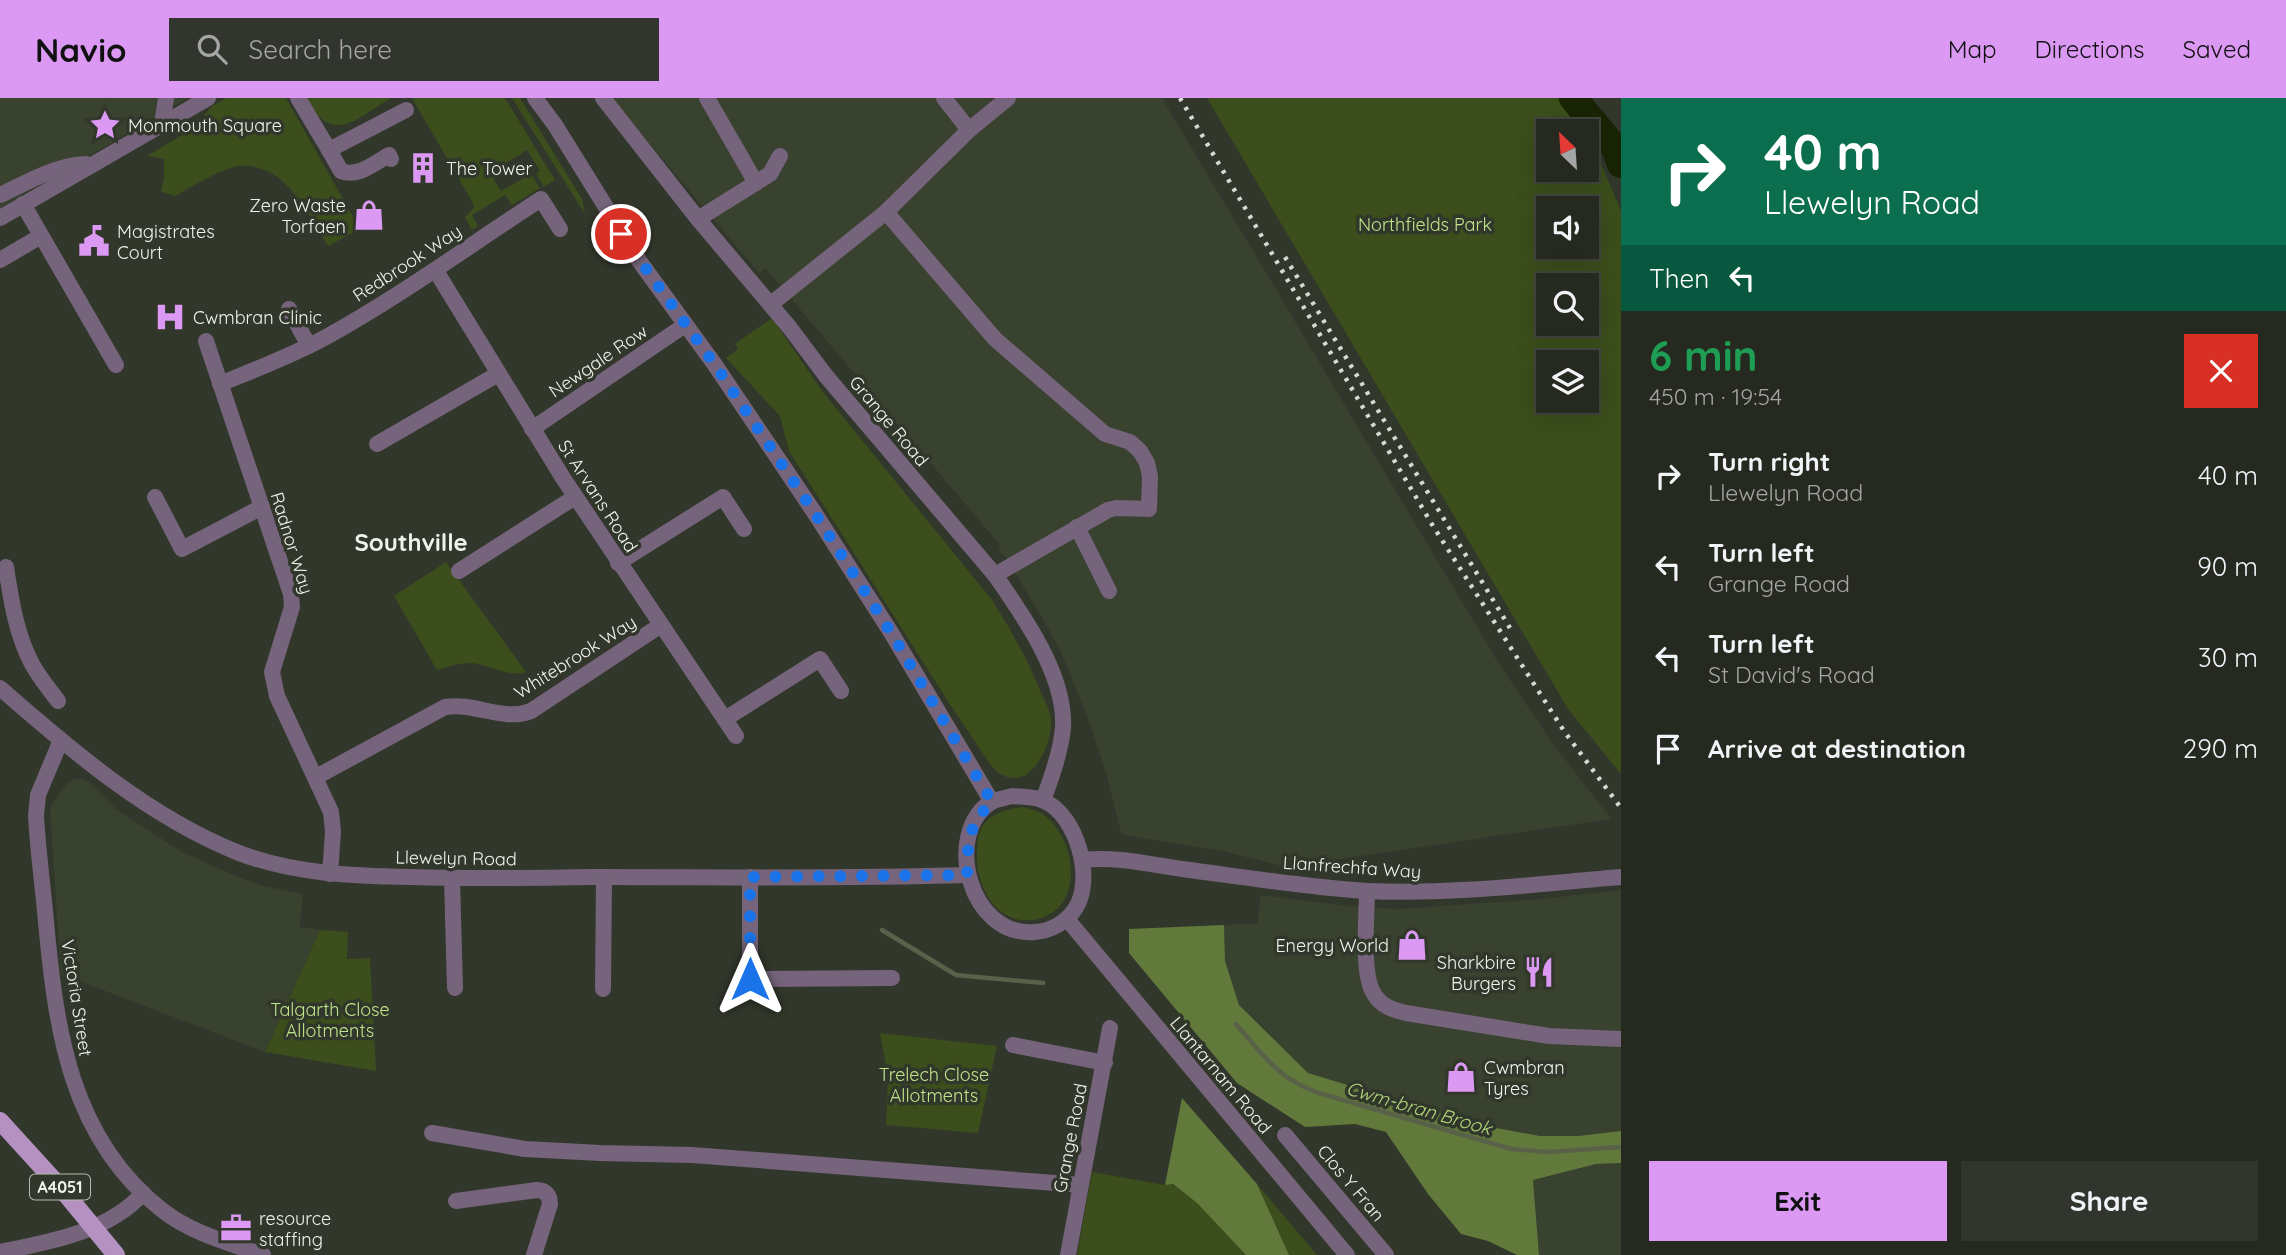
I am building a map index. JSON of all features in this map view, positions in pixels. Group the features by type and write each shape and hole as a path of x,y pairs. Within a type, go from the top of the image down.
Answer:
{"main road":[{"name":"A4051","path":"0,1121 117,1255"}],"street":[{"path":"162,125 166,98"},
{"path":"0,218 208,98"},
{"path":"298,98 341,171 350,174 361,171 389,155 391,159"},
{"path":"535,98 555,125 627,243 814,512 899,645 992,802"},
{"path":"542,98 555,125"},
{"name":"Grange Road","path":"603,98 698,219 771,304 826,376 995,575 1016,606 1037,642 1060,699 1063,729 1043,800"},
{"path":"707,98 756,183"},
{"path":"944,98 970,130"},
{"path":"771,304 887,212 970,130 1008,98"},
{"path":"329,150 406,110"},
{"path":"698,219 773,171 780,156"},
{"path":"0,195 58,169 92,164"},
{"name":"Redbrook Way","path":"220,384 327,337 436,271 458,253 541,199 560,229"},
{"path":"23,204 116,365"},
{"path":"887,212 995,339 1105,434 1130,442 1144,456 1150,476 1149,509 1112,509 995,575"},
{"path":"0,260 41,236"},
{"name":"St Arvans Road","path":"436,271 532,429 618,563 736,736"},
{"path":"289,309 309,346"},
{"name":"Newgale Row","path":"532,429 685,325"},
{"name":"Radnor Way","path":"206,341 292,601 272,672 274,688 332,818 330,874"},
{"path":"377,444 498,374"},
{"path":"618,563 723,496 744,529"},
{"path":"155,497 182,549 262,507"},
{"path":"459,571 576,497"},
{"path":"1077,527 1109,591"},
{"path":"6,566 5,601 30,659 58,701"},
{"name":"Whitebrook Way","path":"316,777 445,707 460,706 512,715 531,711 661,625"},
{"path":"724,719 820,659 841,691"},
{"name":"Llewelyn Road","path":"0,688 61,740 178,824 241,853 276,864 330,874 452,878 967,875"},
{"name":"Victoria Street","path":"61,740 38,795 36,816 57,1019 68,1064 87,1113 110,1152 143,1193 161,1210 188,1227 263,1255"},
{"path":"1012,796 1043,800 1052,806 1072,833 1082,860 1082,894 1076,909 1058,925 1042,932 1025,933 1005,929 990,917 978,901 967,875 967,841 973,825 992,802 1012,796"},
{"name":"Llanfrechfa Way","path":"1082,860 1118,858 1293,884 1367,891 1497,888 1621,877"},
{"path":"603,989 604,877"},
{"path":"750,877 750,979 892,978"},
{"path":"452,878 455,988"},
{"path":"1367,891 1368,980 1377,998 1389,1008 1549,1036 1621,1039"},
{"name":"Llantarnam Road","path":"1066,919 1347,1255"},
{"name":"Grange Road","path":"1068,1255 1110,1028"},
{"path":"1013,1045 1105,1063"},
{"path":"432,1133 525,1149 705,1156 1080,1185"},
{"name":"Clos Y Fran","path":"1285,1135 1386,1255"},
{"path":"456,1201 544,1191 549,1196 550,1204 534,1255"},
{"path":"0,1252 46,1243 88,1228 120,1214 143,1193"}],"shaded area":[{"path":"0,98 188,98 0,208"},
{"path":"611,98 1162,98 1496,659 1549,738 1611,819 1286,867 1222,851 1121,833 1107,776 1069,671 1056,642 1007,559 998,549 1001,546 765,268 760,274"},
{"path":"81,778 88,781 116,809 182,852 240,878 303,894 300,927 320,930 265,1052 61,974 50,811 67,783"},
{"path":"1621,890 1621,1131 1578,1136 1540,1136 1480,1125 1308,1073 1239,1005 1225,961 1224,925 1258,923 1260,895 1346,906 1398,909 1541,899"},
{"path":"1621,1163 1621,1255 1539,1255 1533,1180 1596,1164"}],"green space":[{"path":"226,98 286,98 360,229 328,246 303,205 283,181 256,167 232,167 175,196 161,192 164,159 147,156 195,127 211,107"},
{"path":"306,98 391,98 355,120 335,125 326,122 316,113"},
{"path":"412,98 505,98 555,180 544,187 536,174 540,171 527,150 490,173 501,191 531,174 540,188 512,205 505,195 472,215 478,226 472,230 465,217 474,208 473,203"},
{"path":"512,98 520,98 582,199 585,214"},
{"name":"Northfields Park","path":"1207,98 1558,98 1572,119 1536,119 1536,182 1600,182 1600,163 1603,168 1621,211 1621,774 1568,709"},
{"path":"772,318 822,391 992,600 1019,645 1051,719 1045,751 1036,765 1024,776 1005,776 990,764 789,451 780,416 726,358 738,349 735,344"},
{"path":"446,562 526,672 505,672 470,663 437,670 394,596"},
{"path":"1023,807 1045,816 1057,829 1067,847 1071,877 1066,896 1055,911 1038,919 1023,920 1000,911 991,901 980,877 977,850 982,827 988,820 1002,812"},
{"path":"1224,925 1225,961 1239,1005 1308,1073 1480,1125 1540,1136 1578,1136 1621,1131 1621,1163 1596,1164 1533,1180 1539,1255 1517,1255 1488,1241 1461,1234 1428,1194 1386,1132 1355,1124 1305,1127 1237,1083 1129,953 1129,929"},
{"name":"Talgarth Close Allotments","path":"320,930 348,932 347,959 370,958 376,1071 265,1052"},
{"name":"Trelech Close Allotments","path":"880,1033 997,1046 978,1133 886,1125 888,1077"},
{"path":"1182,1098 1257,1184 1289,1255 1246,1255 1197,1203 1173,1184 1165,1185"},
{"path":"1092,1172 1172,1184 1197,1203 1246,1255 1077,1255"},
{"path":"1257,1184 1317,1255 1289,1255"}],"waterway":[{"path":"1573,98 1615,148 1621,164"},
{"name":"Cwm-bran Brook","path":"882,930 956,975 1043,983"},
{"name":"Cwm-bran Brook","path":"1236,1024 1263,1056 1282,1073 1305,1088 1319,1093 1511,1149 1547,1152 1621,1147"}],"railway":[{"path":"1180,98 1433,526 1564,731 1621,808"},
{"path":"1285,257 1510,628"}],"place":[{"name":"Monmouth Square","path":"105,125"},
{"name":"The Tower","path":"423,168"},
{"name":"Zero Waste Torfaen","path":"369,215"},
{"name":"Magistrates Court","path":"94,241"},
{"name":"Cwmbran Clinic","path":"170,317"},
{"name":"Energy World","path":"1412,945"},
{"name":"Sharkbire Burgers","path":"1539,972"},
{"name":"Cwmbran Tyres","path":"1461,1077"},
{"name":"resource staffing","path":"236,1228"}],"district":[{"name":"Southville","path":"411,542"}],"route":[{"path":"621,234 715,365 814,512 892,634 992,802 973,825 967,841 967,875 750,877 750,979"}]}
